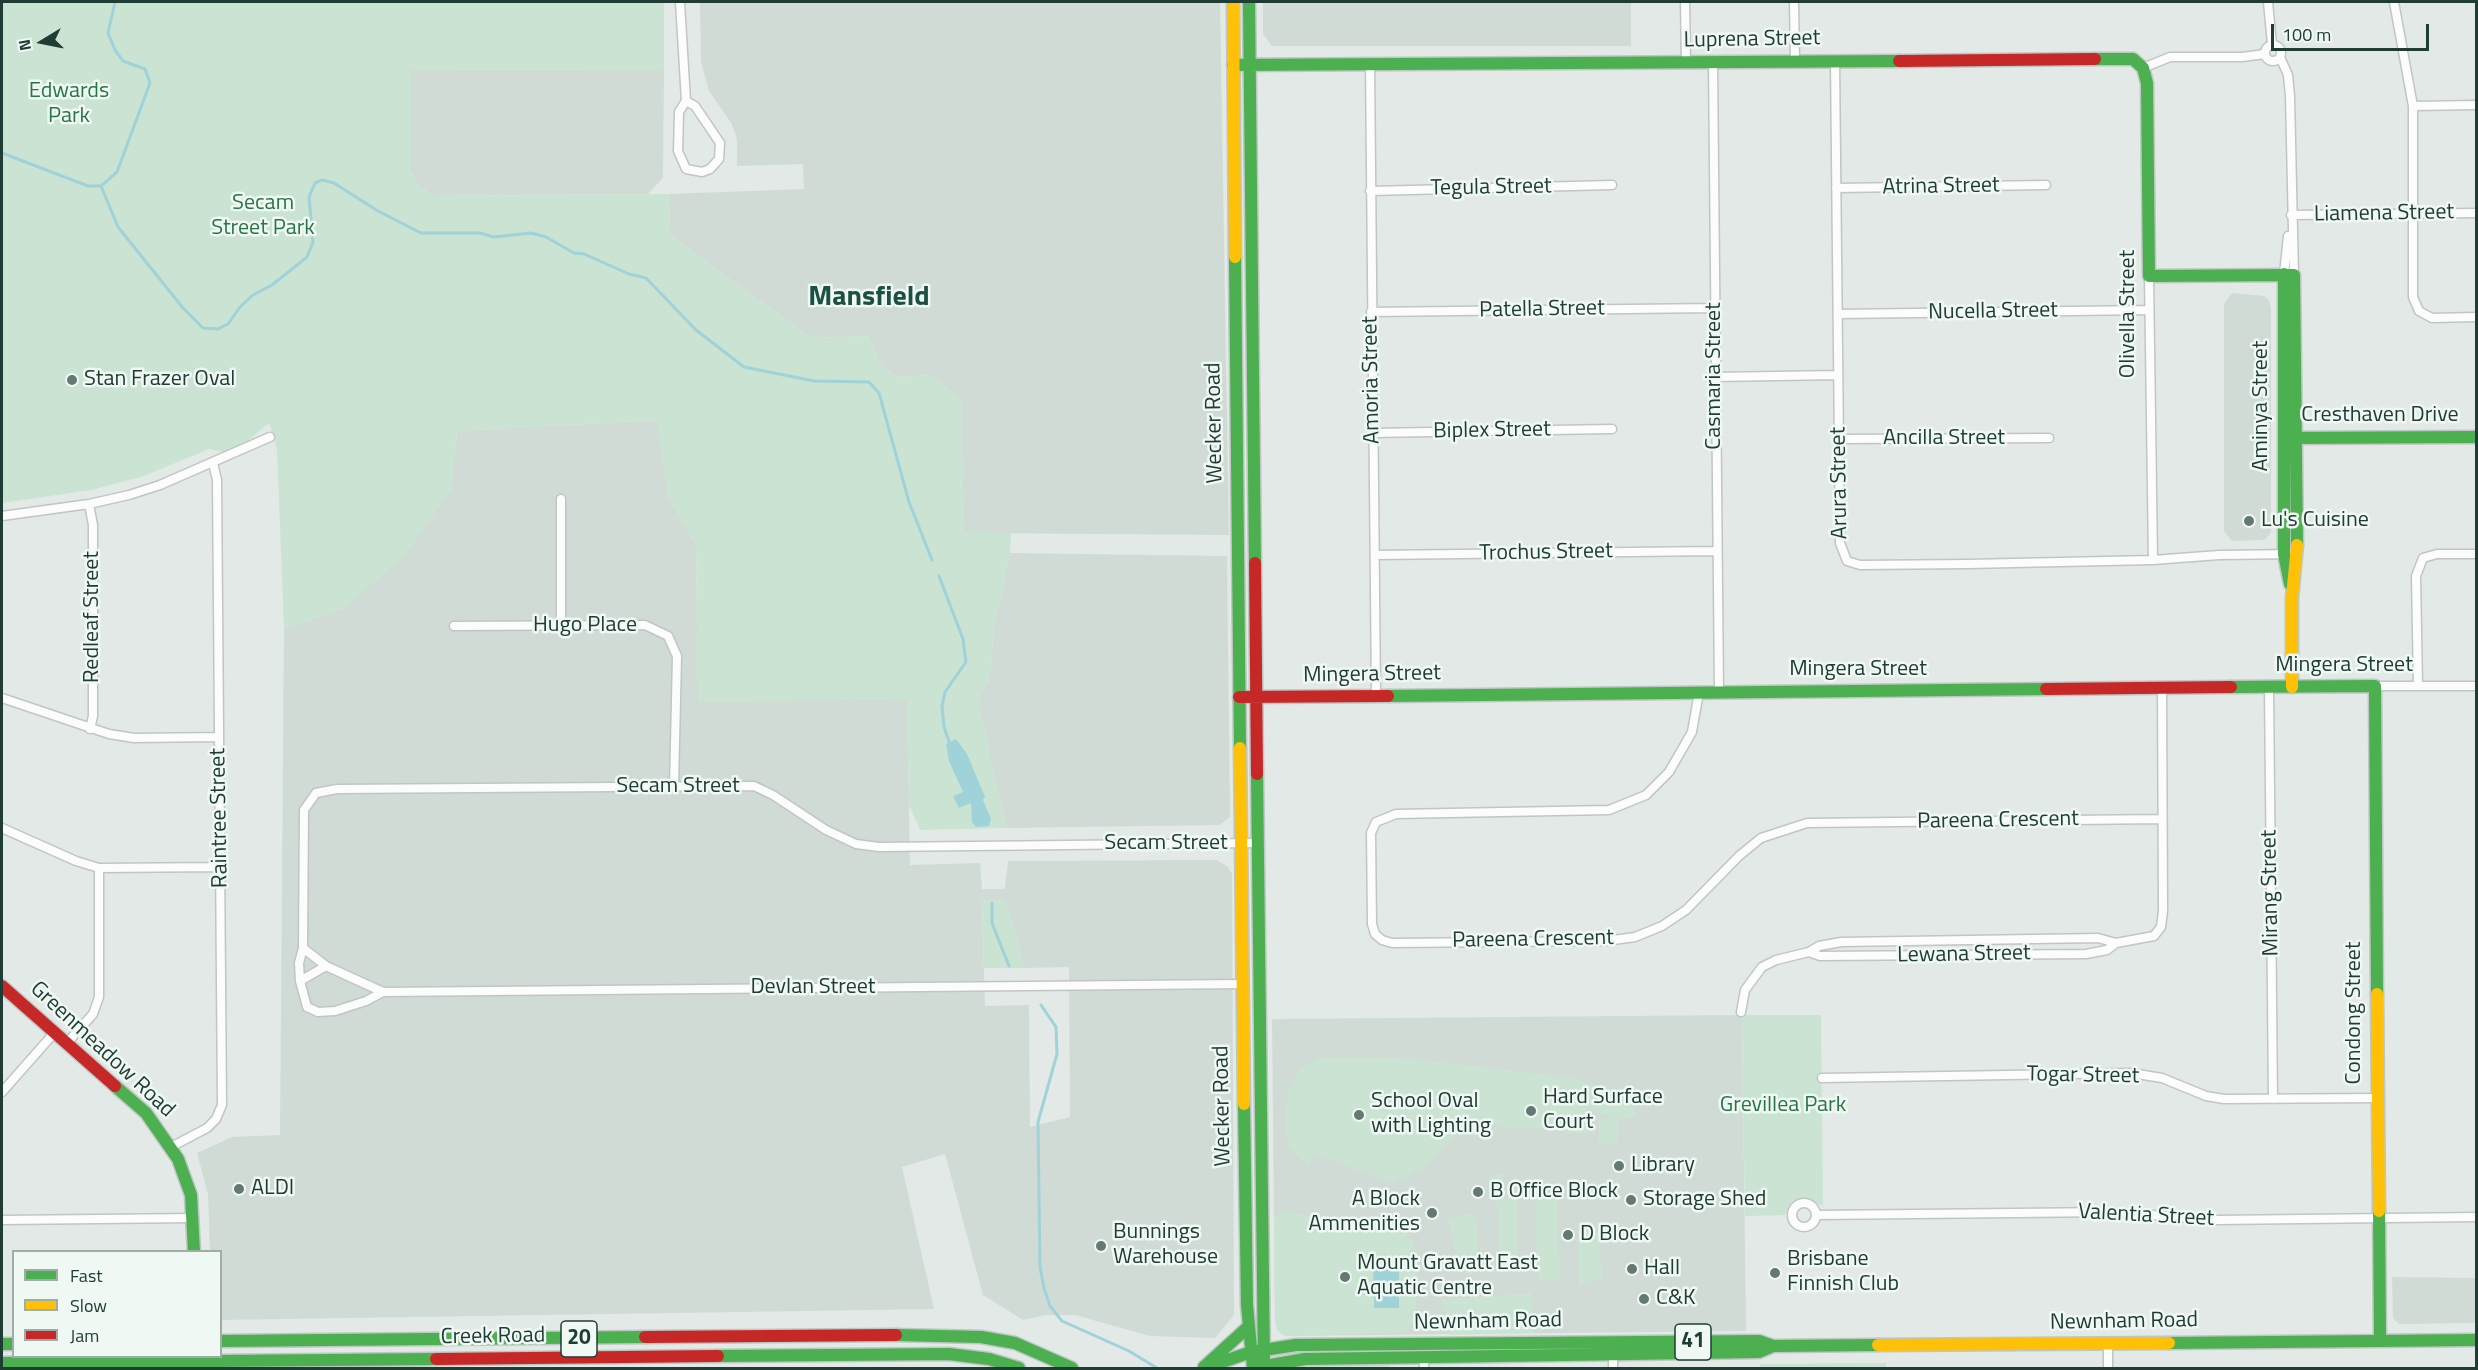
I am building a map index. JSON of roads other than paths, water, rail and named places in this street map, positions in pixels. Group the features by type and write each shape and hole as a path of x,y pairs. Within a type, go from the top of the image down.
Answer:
{"street":[{"path":"680,2 682,72 686,101 679,112 680,161 686,169 702,172 710,169 719,159 720,144 695,106 686,101"},
{"name":"Wecker Road","path":"1233,2 1240,843 1248,1327 1251,1352 1257,1367"},
{"name":"Wecker Road","path":"1249,2 1264,1349 1257,1367"},
{"path":"1685,2 1686,62"},
{"path":"1794,2 1795,60"},
{"path":"2268,2 2272,44"},
{"path":"2394,2 2413,106 2413,297 2419,311 2432,318 2476,317"},
{"path":"2265,54 2267,47 2272,44"},
{"path":"2143,68 2170,57 2242,57 2265,54 2273,61 2280,57 2281,49 2272,44"},
{"name":"Luprena Street","path":"1233,65 2123,57 2133,59 2143,68"},
{"name":"Aminya Street","path":"2280,57 2288,75 2290,96 2289,438 2284,554 2292,597"},
{"name":"Arura Street","path":"1835,60 1841,551 1850,564 2153,561 2219,555 2297,554"},
{"name":"Casmaria Street","path":"1713,61 1719,692"},
{"name":"Amoria Street","path":"1370,64 1376,696"},
{"name":"Olivella Street","path":"2143,68 2147,82 2153,561"},
{"path":"2413,106 2476,105"},
{"name":"Tegula Street","path":"1370,191 1612,185"},
{"name":"Atrina Street","path":"1836,188 2046,185"},
{"name":"Liamena Street","path":"2291,215 2476,213"},
{"path":"2149,276 2289,274"},
{"name":"Patella Street","path":"1371,312 1714,308"},
{"name":"Nucella Street","path":"1838,314 2149,310"},
{"path":"1235,312 1251,312"},
{"path":"1715,376 1838,375"},
{"path":"1236,417 1252,417"},
{"name":"Biplex Street","path":"1372,433 1612,429"},
{"path":"2,516 90,504 160,485 270,437"},
{"name":"Cresthaven Drive","path":"2289,438 2476,437"},
{"name":"Ancilla Street","path":"1839,439 2049,438"},
{"name":"Aminya Street","path":"2289,438 2297,554 2292,597 2292,687"},
{"name":"Raintree Street","path":"171,1147 207,1128 216,1119 222,1105 217,480 213,463"},
{"path":"561,499 561,626"},
{"name":"Redleaf Street","path":"90,504 93,549 93,716 90,729"},
{"name":"Trochus Street","path":"1375,555 1716,551"},
{"path":"2418,686 2416,576 2423,558 2437,554 2476,555"},
{"name":"Hugo Place","path":"454,626 645,625 668,636 677,656 674,787"},
{"name":"Condong Street","path":"2375,686 2380,1340"},
{"name":"Mingera Street","path":"1239,697 2476,686"},
{"name":"Lewana Street","path":"1741,1012 1745,990 1762,967 1776,960 1809,952 1819,946 1841,942 2098,938 2116,943 2154,936 2161,927 2162,687"},
{"name":"Mirang Street","path":"2269,687 2273,1100"},
{"name":"Pareena Crescent","path":"1699,692 1692,732 1669,772 1646,795 1609,810 1396,814 1377,822 1371,833 1372,924 1376,934 1382,940 1392,943 1606,941 1635,937 1662,926 1686,910 1739,855 1761,838 1807,823 2161,819"},
{"path":"2,698 90,729 134,738 219,737"},
{"name":"Secam Street","path":"316,793 337,789 753,786 773,795 826,830 856,844 879,847 1240,843"},
{"name":"Devlan Street","path":"316,793 304,810 303,948 299,963 300,981 307,1007 318,1012 335,1011 366,1001 383,992"},
{"path":"2,828 76,861 99,867 221,867"},
{"path":"1240,843 1257,843"},
{"path":"67,1043 93,1014 99,997 99,867"},
{"name":"Lewana Street","path":"1809,952 1821,956 2086,954 2107,950 2116,943"},
{"name":"Devlan Street","path":"303,948 326,966 383,992 1242,984"},
{"path":"300,981 326,966"},
{"name":"Greenmeadow Road","path":"2,986 146,1113 171,1147 184,1172 194,1218 194,1250"},
{"path":"2,1092 55,1032"},
{"name":"Togar Street","path":"1822,1078 2130,1073 2162,1078 2206,1096 2273,1100 2377,1098"},
{"name":"Valentia Street","path":"1816,1215 2113,1212 2216,1220 2476,1217"},
{"path":"2,1220 194,1218"},
{"path":"1204,1368 1248,1327"},
{"name":"Creek Road","path":"222,1341 937,1335 981,1337 1015,1343 1047,1355 1072,1368"},
{"name":"Newnham Road","path":"1257,1367 1305,1359 1424,1362 1613,1348 1759,1341 1773,1347 2476,1340"},
{"path":"2108,1343 2108,1368"},
{"name":"Newnham Road","path":"1204,1368 1264,1349 1307,1345 1613,1348"},
{"path":"1613,1348 1613,1368"},
{"name":"Creek Road","path":"2,1364 175,1365 200,1362 949,1354 989,1359 1019,1368"}],"water":[{"path":"956,739 967,754 985,797 983,800 991,819 989,826 976,827 972,822 971,803 959,808 953,796 963,792 949,761 946,744"},
{"path":"1399,1268 1399,1308 1374,1308 1373,1269"}],"waterway":[{"path":"2,153 88,186 101,186 117,172 150,83 145,69 123,61 115,50 108,33 115,2"},
{"path":"101,186 118,227 183,308 203,328 218,329 228,324 240,307 253,295 272,285 307,257 313,242 309,197 315,183 322,180 334,183 378,211 421,233 480,233 494,237 531,233 546,237 574,253 584,254 629,274 646,278 696,330 744,367 814,381 869,382 879,393 909,502 932,560"},
{"path":"939,576 963,639 966,662 945,692 942,706 944,727 950,744"},
{"path":"992,903 992,923 1009,966"},
{"path":"1041,1005 1056,1027 1057,1054 1038,1122 1040,1267 1044,1288 1050,1306 1062,1321 1129,1351 1157,1368"}],"place":[{"name":"Stan Frazer Oval","path":"72,380"},
{"name":"Lu's Cuisine","path":"2249,521"},
{"name":"Hard Surface Court","path":"1531,1111"},
{"name":"School Oval with Lighting","path":"1359,1115"},
{"name":"Library","path":"1619,1166"},
{"name":"ALDI","path":"239,1189"},
{"name":"B Office Block","path":"1478,1192"},
{"name":"Storage Shed","path":"1631,1200"},
{"name":"A Block Ammenities","path":"1432,1213"},
{"name":"D Block","path":"1568,1235"},
{"name":"Bunnings Warehouse","path":"1101,1246"},
{"name":"Hall","path":"1632,1269"},
{"name":"Brisbane Finnish Club","path":"1775,1273"},
{"name":"Mount Gravatt East Aquatic Centre","path":"1345,1277"},
{"name":"C&K","path":"1644,1299"}],"district":[{"name":"Mansfield","path":"869,298"}],"park label":[{"name":"Edwards Park","path":"69,104"},
{"name":"Secam Street Park","path":"263,216"},
{"name":"Grevillea Park","path":"1783,1106"}]}
